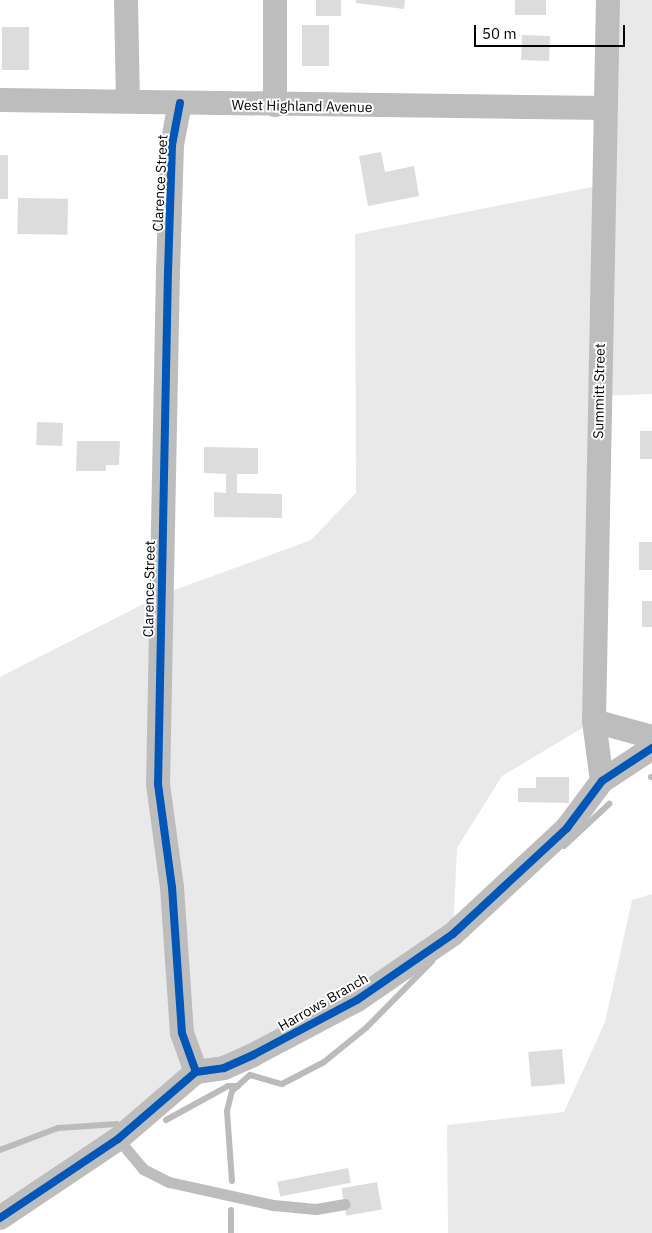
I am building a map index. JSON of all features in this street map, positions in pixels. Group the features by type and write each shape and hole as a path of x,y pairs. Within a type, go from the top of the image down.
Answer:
{"street":[{"path":"126,0 128,102"},
{"path":"275,0 275,105"},
{"name":"Summitt Street","path":"602,780 594,721 604,108 608,0"},
{"name":"West Highland Avenue","path":"0,100 604,108"},
{"name":"Clarence Street","path":"180,103 172,145 158,784 172,887 182,1033 196,1072"},
{"path":"594,721 652,737"},
{"name":"Harrows Branch","path":"196,1072 224,1068 253,1055 357,1000 453,934 567,828 602,780 652,748"},
{"path":"0,1218 118,1139 196,1072"}],"lane":[{"path":"118,1139 143,1169 169,1182 273,1205 316,1209 345,1204"}],"shaded area":[{"path":"608,0 652,0 652,394 599,396 594,721 502,776 457,848 453,934 224,1068 0,1218 0,677 161,595 311,540 356,493 355,234 602,185"},
{"path":"652,894 652,1233 448,1233 447,1125 564,1112 605,1022 632,900"}],"building":[{"path":"316,0 341,0 341,16 316,16"},
{"path":"356,0 405,0 404,9 356,3"},
{"path":"515,0 546,0 546,15 515,15"},
{"path":"302,25 329,25 329,66 302,66"},
{"path":"2,27 29,27 29,70 2,70"},
{"path":"522,35 550,36 549,61 521,60"},
{"path":"381,152 385,172 414,166 419,196 368,206 359,156"},
{"path":"0,155 8,155 8,199 0,199"},
{"path":"18,198 68,199 67,235 17,234"},
{"path":"37,422 63,423 62,446 36,445"},
{"path":"640,431 652,431 652,459 640,459"},
{"path":"77,441 120,441 119,465 106,465 106,471 76,471"},
{"path":"204,447 258,448 258,474 237,474 237,493 282,494 282,518 214,517 214,492 226,493 226,474 204,473"},
{"path":"639,542 652,542 652,570 639,570"},
{"path":"642,601 652,601 652,627 642,627"},
{"path":"536,777 569,777 569,803 518,802 518,788 536,788"},
{"path":"562,1049 565,1084 531,1087 528,1052"},
{"path":"348,1168 351,1183 280,1196 277,1182"},
{"path":"377,1182 382,1210 346,1216 342,1188"}],"waterway":[{"name":"Harrows Branch","path":"564,846 609,804"},
{"name":"Harrows Branch","path":"232,1181 227,1111 232,1091 250,1075 282,1084 324,1062 366,1028 432,961"},
{"path":"166,1120 228,1086 238,1086"},
{"path":"0,1150 58,1128 117,1124"},
{"name":"Harrows Branch","path":"231,1210 231,1233"}],"cycle path":[{"path":"180,103 172,145 158,784 172,887 182,1033 196,1072"},
{"path":"0,1218 118,1139 196,1072 224,1068 253,1055 357,1000 453,934 567,828 602,781 652,748"}]}
